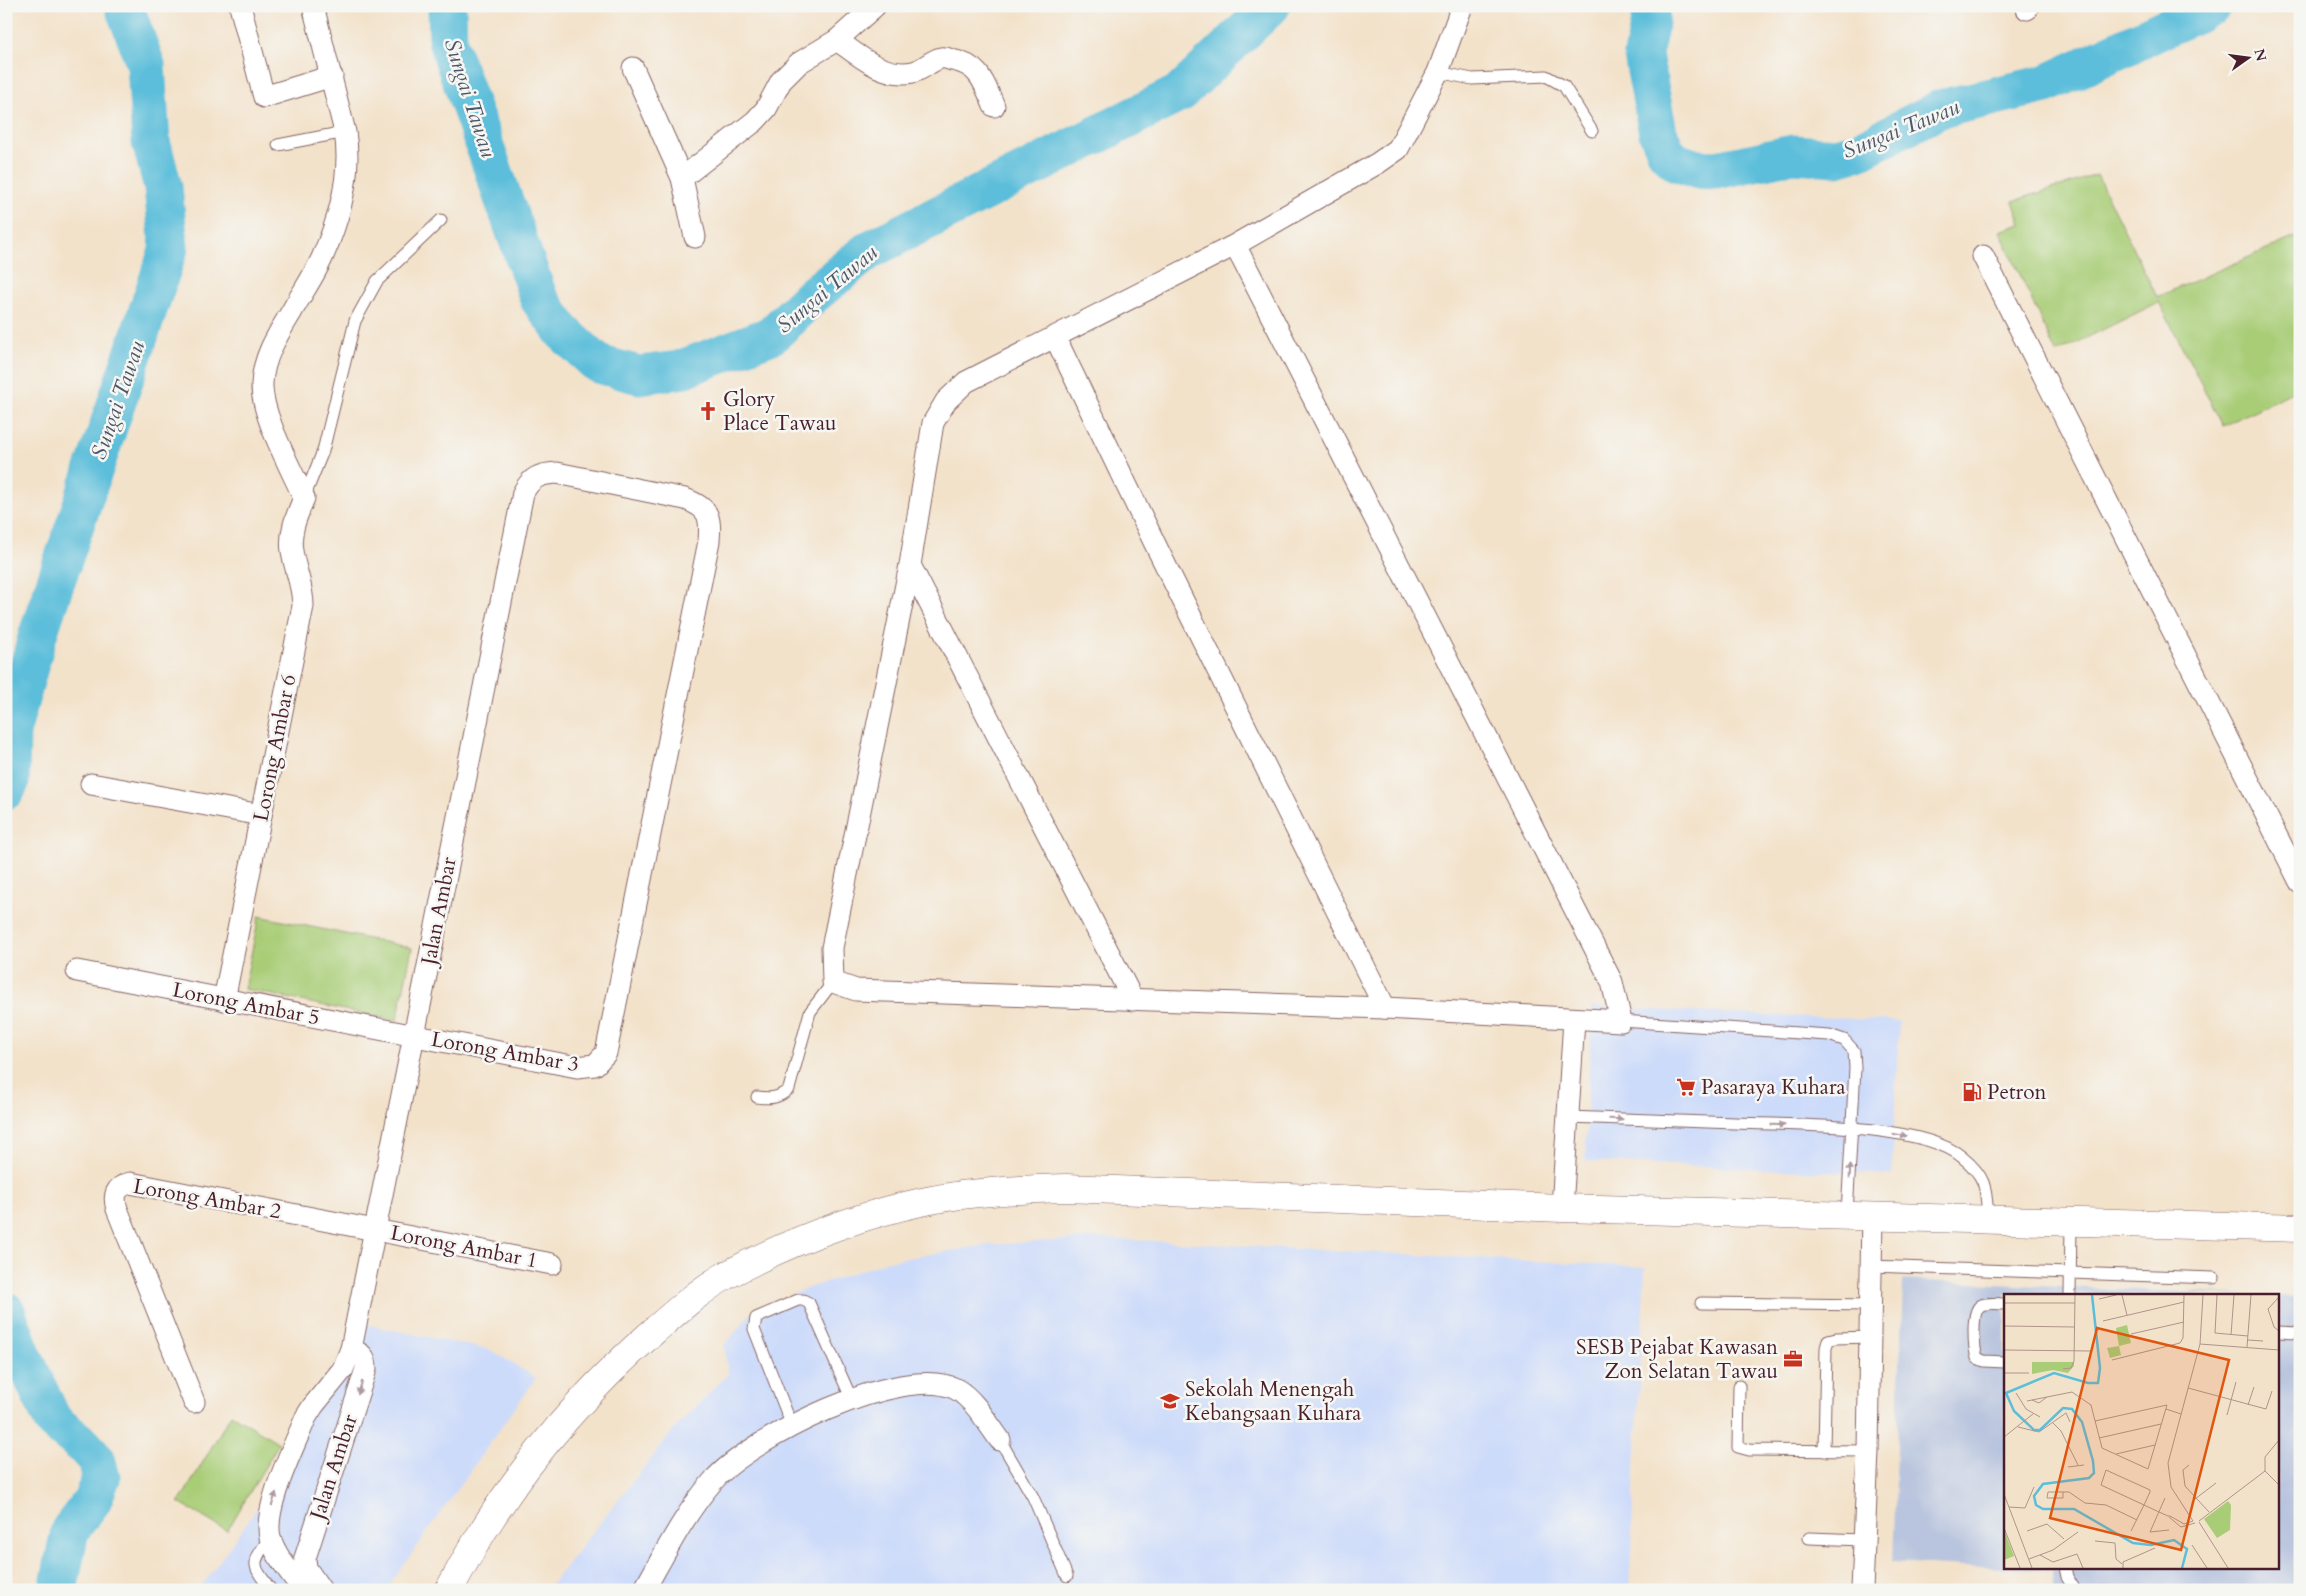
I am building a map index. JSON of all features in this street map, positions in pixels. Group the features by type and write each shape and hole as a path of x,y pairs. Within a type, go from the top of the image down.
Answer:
{"main road":[{"path":"449,1590 474,1543 522,1472 558,1426 633,1349 693,1297 724,1277 767,1255 845,1224 893,1210 959,1196 1009,1190 1066,1188 1562,1208 2300,1228"},
{"path":"433,1590 474,1543"}],"street":[{"path":"240,6 264,96 332,76"},
{"path":"304,498 271,426 265,406 262,385 264,363 322,258 347,181 345,132 313,6"},
{"path":"682,178 755,121 766,109 781,81 799,63 837,40 875,6"},
{"path":"1235,245 1612,982 1622,1022 1384,1008 856,990 833,982 832,948 910,566 933,423 946,401 966,382 1235,245 1378,163 1398,149 1438,72 1462,6"},
{"path":"837,40 871,65 891,71 914,72 942,58 958,61 972,67 982,77 994,106"},
{"path":"633,68 682,178 695,238"},
{"path":"1983,256 2300,882"},
{"path":"1055,337 1151,538 1384,1008"},
{"name":"Jalan Ambar","path":"303,1590 270,1537 269,1520 272,1502 306,1417 343,1369 351,1349 523,493 527,484 534,477 557,473 685,499 698,504 707,511 710,524 710,541 606,1054 595,1065"},
{"name":"Lorong Ambar 6","path":"224,1000 303,606 303,593 292,551 292,536 295,519 304,498"},
{"path":"910,566 1133,1000"},
{"path":"91,784 261,815"},
{"name":"Lorong Ambar 5","path":"77,972 414,1037"},
{"path":"1562,1208 1574,1020"},
{"name":"Lorong Ambar 3","path":"414,1037 578,1067 595,1065"},
{"name":"Lorong Ambar 2","path":"194,1402 117,1210 114,1200 116,1192 122,1185 130,1183 376,1230"},
{"path":"1860,1215 1871,1266 1868,1451 1862,1590"},
{"name":"Lorong Ambar 1","path":"376,1230 552,1264"},
{"name":"Jalan Ambar","path":"321,1590 306,1568 305,1558 366,1369 366,1360 362,1354 351,1349"},
{"path":"644,1590 680,1527 713,1480 743,1455 792,1426 852,1400 918,1383 941,1385 955,1389 966,1396 1000,1440"},
{"path":"270,1537 290,1544 312,1536"}],"lane":[{"path":"1438,72 1472,79 1546,76 1564,86 1592,131"},
{"path":"278,145 345,132"},
{"path":"304,498 323,451 355,321 377,281 441,220"},
{"path":"757,1097 771,1098 781,1096 789,1089 810,1012 833,982"},
{"path":"1622,1022 1829,1035 1844,1040 1854,1051 1852,1128 1860,1215"},
{"path":"1567,1117 1852,1128 1908,1136 1938,1144 1961,1155 1975,1169 1985,1184 1988,1220"},
{"path":"2070,1294 2071,1223"},
{"path":"1871,1266 2214,1278"},
{"path":"792,1426 754,1329 756,1318 798,1300 804,1300 809,1303 852,1400"},
{"path":"1701,1303 1870,1305"},
{"path":"2004,1304 1987,1304 1981,1306 1976,1312 1974,1348 1977,1358 1984,1361 2004,1362"},
{"path":"2278,1332 2300,1333"},
{"path":"1824,1450 1826,1348 1828,1340 1870,1337"},
{"path":"1738,1386 1738,1447 1749,1450 1868,1451"},
{"path":"1000,1440 1033,1497 1067,1576"},
{"path":"270,1537 256,1558 255,1564 271,1590"},
{"path":"1809,1538 1864,1540"},
{"path":"2065,1568 2067,1577 2075,1590"}],"shaded area":[{"path":"1592,1007 1899,1021 1892,1175 1585,1161"},
{"name":"Sekolah Menengah Kebangsaan Kuhara","path":"1097,1238 1645,1267 1629,1590 547,1590 675,1428 728,1374 724,1346 750,1314 805,1289 888,1261 987,1245"},
{"path":"1903,1280 2230,1294 2004,1294 2004,1568 2278,1568 2278,1296 2300,1297 2300,1590 2053,1590 2053,1571 1893,1562"},
{"path":"368,1325 491,1350 536,1378 386,1590 199,1590 260,1504 304,1404"}],"green space":[{"path":"2097,175 2157,297 2300,235 2300,388 2223,426 2159,302 2056,353 2000,231 2021,224 2013,201"},
{"path":"259,916 412,948 397,1021 244,989"},
{"path":"231,1414 279,1443 227,1531 179,1503"}],"waterway":[{"name":"Sungai Tawau","path":"6,790 10,782 11,732 38,634 169,248 163,187 151,142 146,65 124,6"},
{"name":"Sungai Tawau","path":"447,6 448,43 539,299 563,332 598,364 639,375 679,370 772,335 813,295 869,250 1180,93 1271,6"},
{"name":"Sungai Tawau","path":"1651,6 1650,22 1643,55 1658,133 1667,153 1676,162 1696,169 1716,170 1793,154 1837,157 1858,151 1940,109 2046,84 2212,6"},
{"name":"Sungai Tawau","path":"6,1311 22,1354 53,1421 83,1445 96,1459 101,1478 92,1501 70,1530 58,1590"}],"place":[{"name":"Glory Place Tawau","path":"708,411"},
{"name":"Pasaraya Kuhara","path":"1686,1087"},
{"name":"Petron","path":"1972,1092"},
{"name":"SESB Pejabat Kawasan Zon Selatan Tawau","path":"1793,1359"},
{"name":"Sekolah Menengah Kebangsaan Kuhara","path":"1170,1401"}]}
